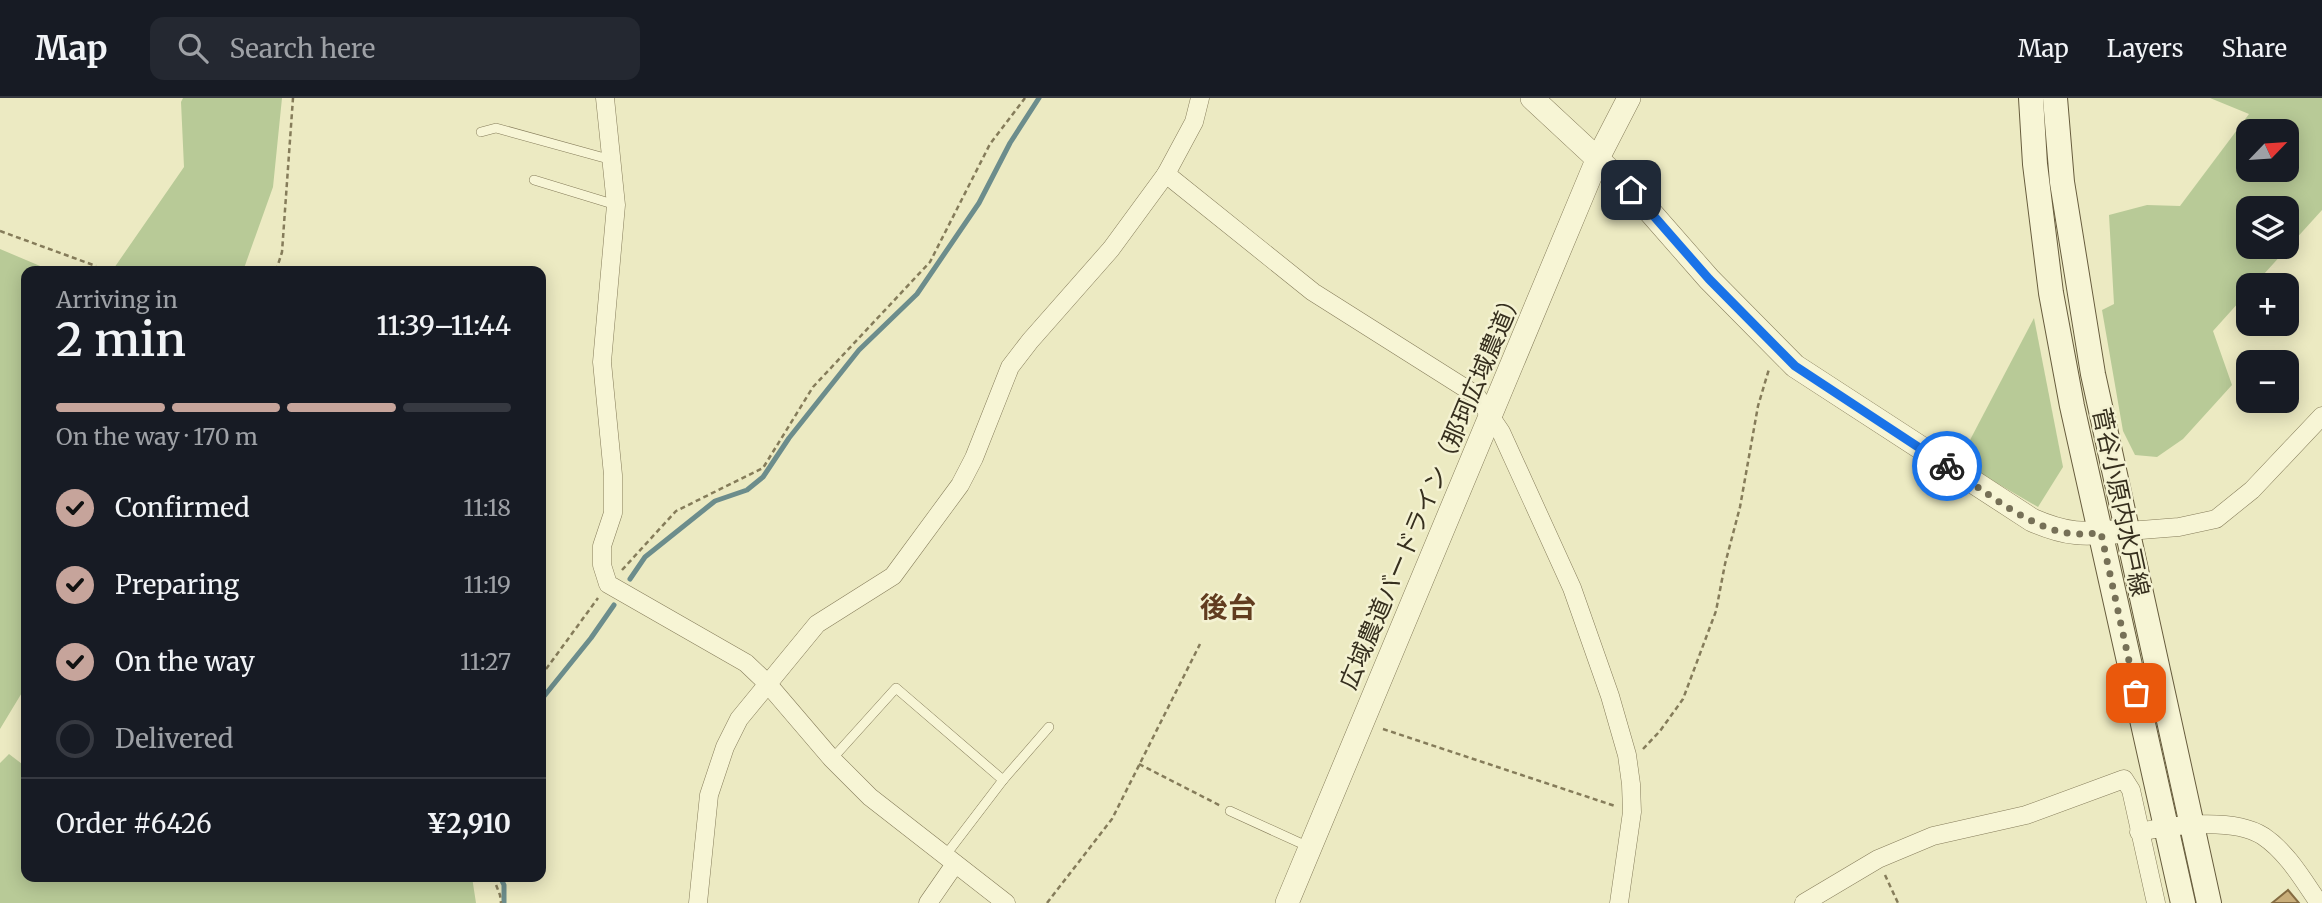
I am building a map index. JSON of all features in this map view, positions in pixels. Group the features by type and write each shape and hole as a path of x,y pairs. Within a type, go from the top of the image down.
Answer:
{"main road":[{"name":"菅谷小原内水戸線","path":"2031,98 2035,164 2051,293 2072,406 2183,903"},
{"name":"菅谷小原内水戸線","path":"2055,98 2062,182 2076,277 2107,443 2210,903"}],"street":[{"path":"605,98 616,205 602,362 613,475 613,513 602,546 602,565 608,584 746,663 870,797 1006,903"},
{"path":"698,903 709,795 725,747 739,719 817,624 893,576 960,485 974,458 1010,367 1111,249 1166,174 1194,122 1200,98"},
{"path":"1532,98 1631,190 1709,279 1795,366 2032,520 2057,531 2078,534 2128,531 2179,527 2216,519 2252,490 2322,416"},
{"name":"広域農道バードライン（那珂広域農道）","path":"1287,903 1597,160 1629,98"},
{"path":"1166,174 1313,292 1476,395 1500,432 1572,588 1610,696 1626,755 1632,811 1619,903"},
{"path":"1804,903 1878,859 1933,836 2026,815 2124,779 2131,790 2156,903"},
{"path":"2139,832 2193,826 2249,829 2264,837 2283,853 2319,903"},
{"path":"928,903 950,860"}],"lane":[{"path":"481,132 496,128 611,160"},
{"path":"534,180 616,205"},
{"path":"832,759 897,688 1003,780"},
{"path":"950,860 1003,780 1049,727"},
{"path":"1230,811 1309,847"}],"path":[{"path":"278,266 282,253 293,98"},
{"path":"622,570 676,511 763,468 813,387 930,262 990,144 1025,98"},
{"path":"0,231 96,265"},
{"path":"1626,755 1644,748 1660,731 1682,699 1716,611 1740,507 1758,405 1770,367 1779,350"},
{"path":"546,669 608,584"},
{"path":"1046,903 1112,819 1200,643"},
{"path":"1362,722 1632,811"},
{"path":"1139,764 1230,811"},
{"path":"1878,859 1898,903"},
{"path":"495,882 501,903"}],"green space":[{"path":"183,98 282,98 273,187 245,266 115,266 184,167"},
{"path":"2210,98 2322,98 2322,210 2299,235 2299,196 2236,196 2236,259 2278,259 2265,273 2236,273 2236,305 2213,331 2232,385 2183,439 2157,457 2135,455 2123,431 2102,310 2114,304 2109,215 2147,205 2180,206 2236,131 2236,182 2300,182 2300,119 2245,119 2249,114"},
{"path":"0,249 40,266 21,266 21,694 0,729"},
{"path":"2034,318 2063,467 2038,507 1959,461"},
{"path":"9,754 21,763 21,882 473,882 476,903 0,903 0,763"}],"building":[{"path":"2288,890 2299,903 2272,903"}],"waterway":[{"path":"630,579 645,557 715,501 747,490 763,477 789,438 859,350 917,294 979,203 1010,143 1039,98"},
{"path":"546,694 614,605"},
{"path":"502,882 504,903"}],"way so far":[{"path":"1947,466 2008,506 2057,531 2101,533 2136,693"}],"district":[{"name":"後台","path":"1228,607"}],"route":[{"path":"1631,190 1709,279 1795,366 1947,466"}]}
